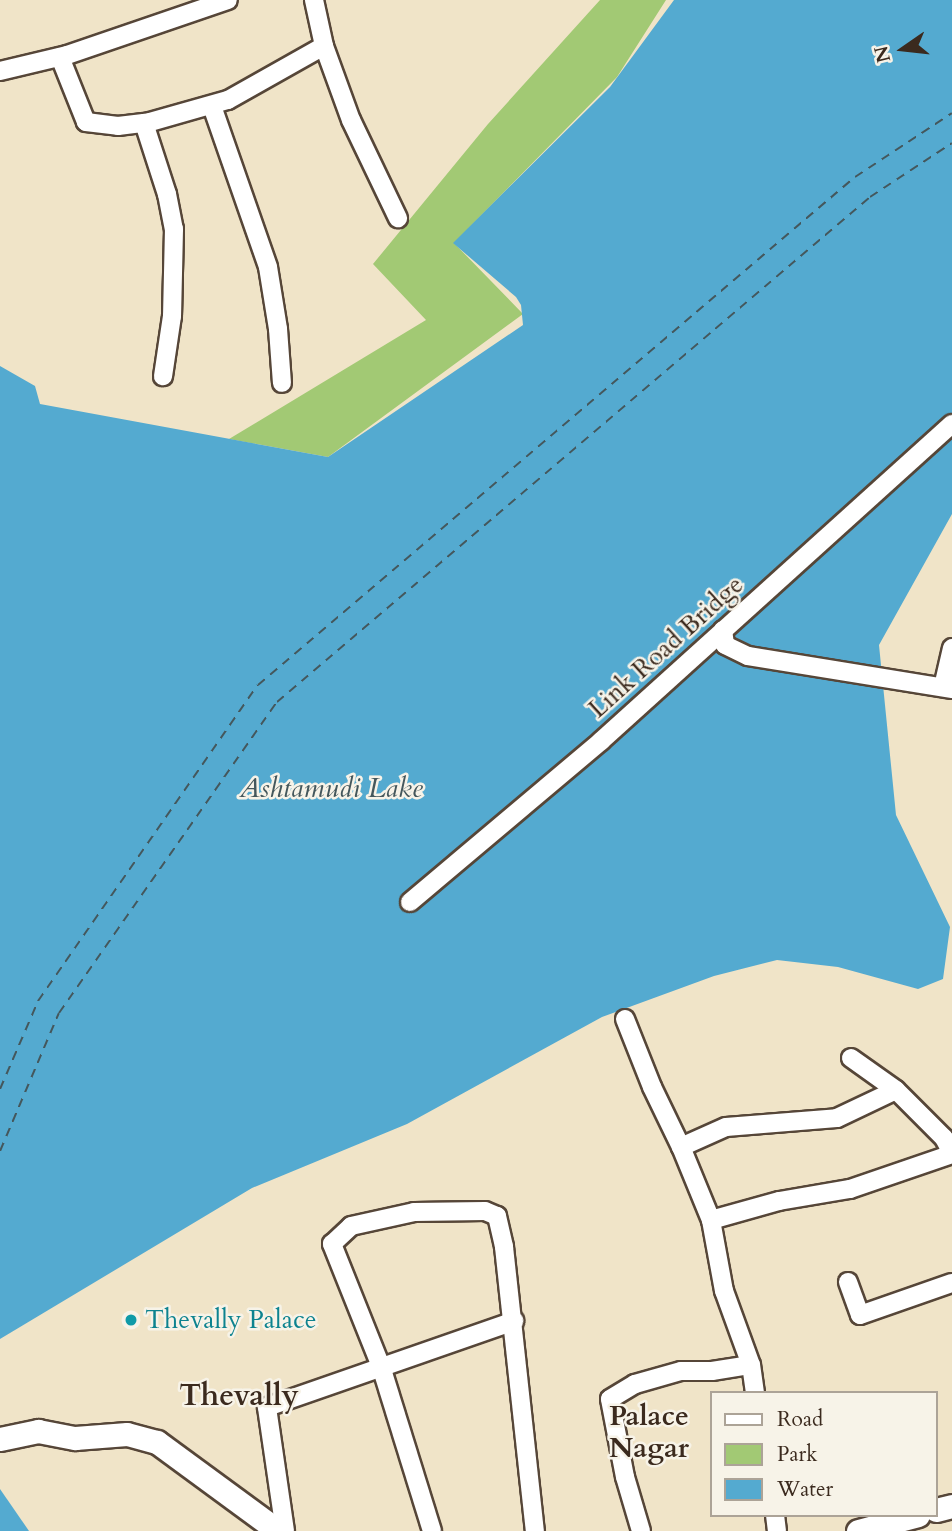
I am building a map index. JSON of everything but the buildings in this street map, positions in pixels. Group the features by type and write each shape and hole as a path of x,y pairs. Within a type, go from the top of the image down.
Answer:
{"main road":[{"path":"0,1439 38,1431 75,1438 127,1434 157,1442 278,1531"},
{"path":"858,1531 910,1517"}],"street":[{"path":"0,71 60,57 228,0"},
{"path":"314,0 324,46 351,120 398,218"},
{"path":"60,57 86,122 118,126 144,123 212,106 240,95 324,46"},
{"path":"212,106 268,267 278,329 282,383"},
{"path":"144,123 167,194 174,229 172,316 163,376"},
{"name":"Link Road Bridge","path":"410,902 601,741 952,424"},
{"path":"723,630 725,645 748,656 948,688 952,648"},
{"path":"625,1019 711,1220 724,1291 751,1365 755,1391"},
{"path":"711,1220 779,1201 850,1189 950,1142 895,1090 851,1058"},
{"path":"681,1147 726,1127 837,1118 895,1090"},
{"path":"432,1531 382,1369 332,1244 351,1226 414,1212 485,1211 497,1216 514,1321 535,1531"},
{"path":"848,1282 860,1315 952,1283"},
{"path":"285,1531 267,1408 514,1321"},
{"path":"641,1531 625,1477 610,1399 635,1384 681,1371 712,1371 751,1365"}],"green space":[{"path":"600,0 666,0 617,77 454,243 523,314 328,457 229,439 426,320 373,264 488,124"}],"water":[{"name":"Ashtamudi Lake","path":"674,0 952,0 952,514 879,645 896,815 950,927 943,979 918,989 838,967 777,960 714,976 602,1017 407,1124 252,1188 0,1339 0,366 35,386 40,404 328,457 523,325 521,305 516,297 453,243 610,87"},
{"path":"0,1489 29,1531 0,1531"}],"ferry route":[{"path":"0,1089 38,1001 258,685 855,177 952,113"},
{"path":"0,1151 59,1013 277,702 870,197 952,143"}],"place":[{"name":"Thevally Palace","path":"131,1320"}],"district":[{"name":"Thevally","path":"239,1396"},
{"name":"Palace Nagar","path":"649,1432"}]}
